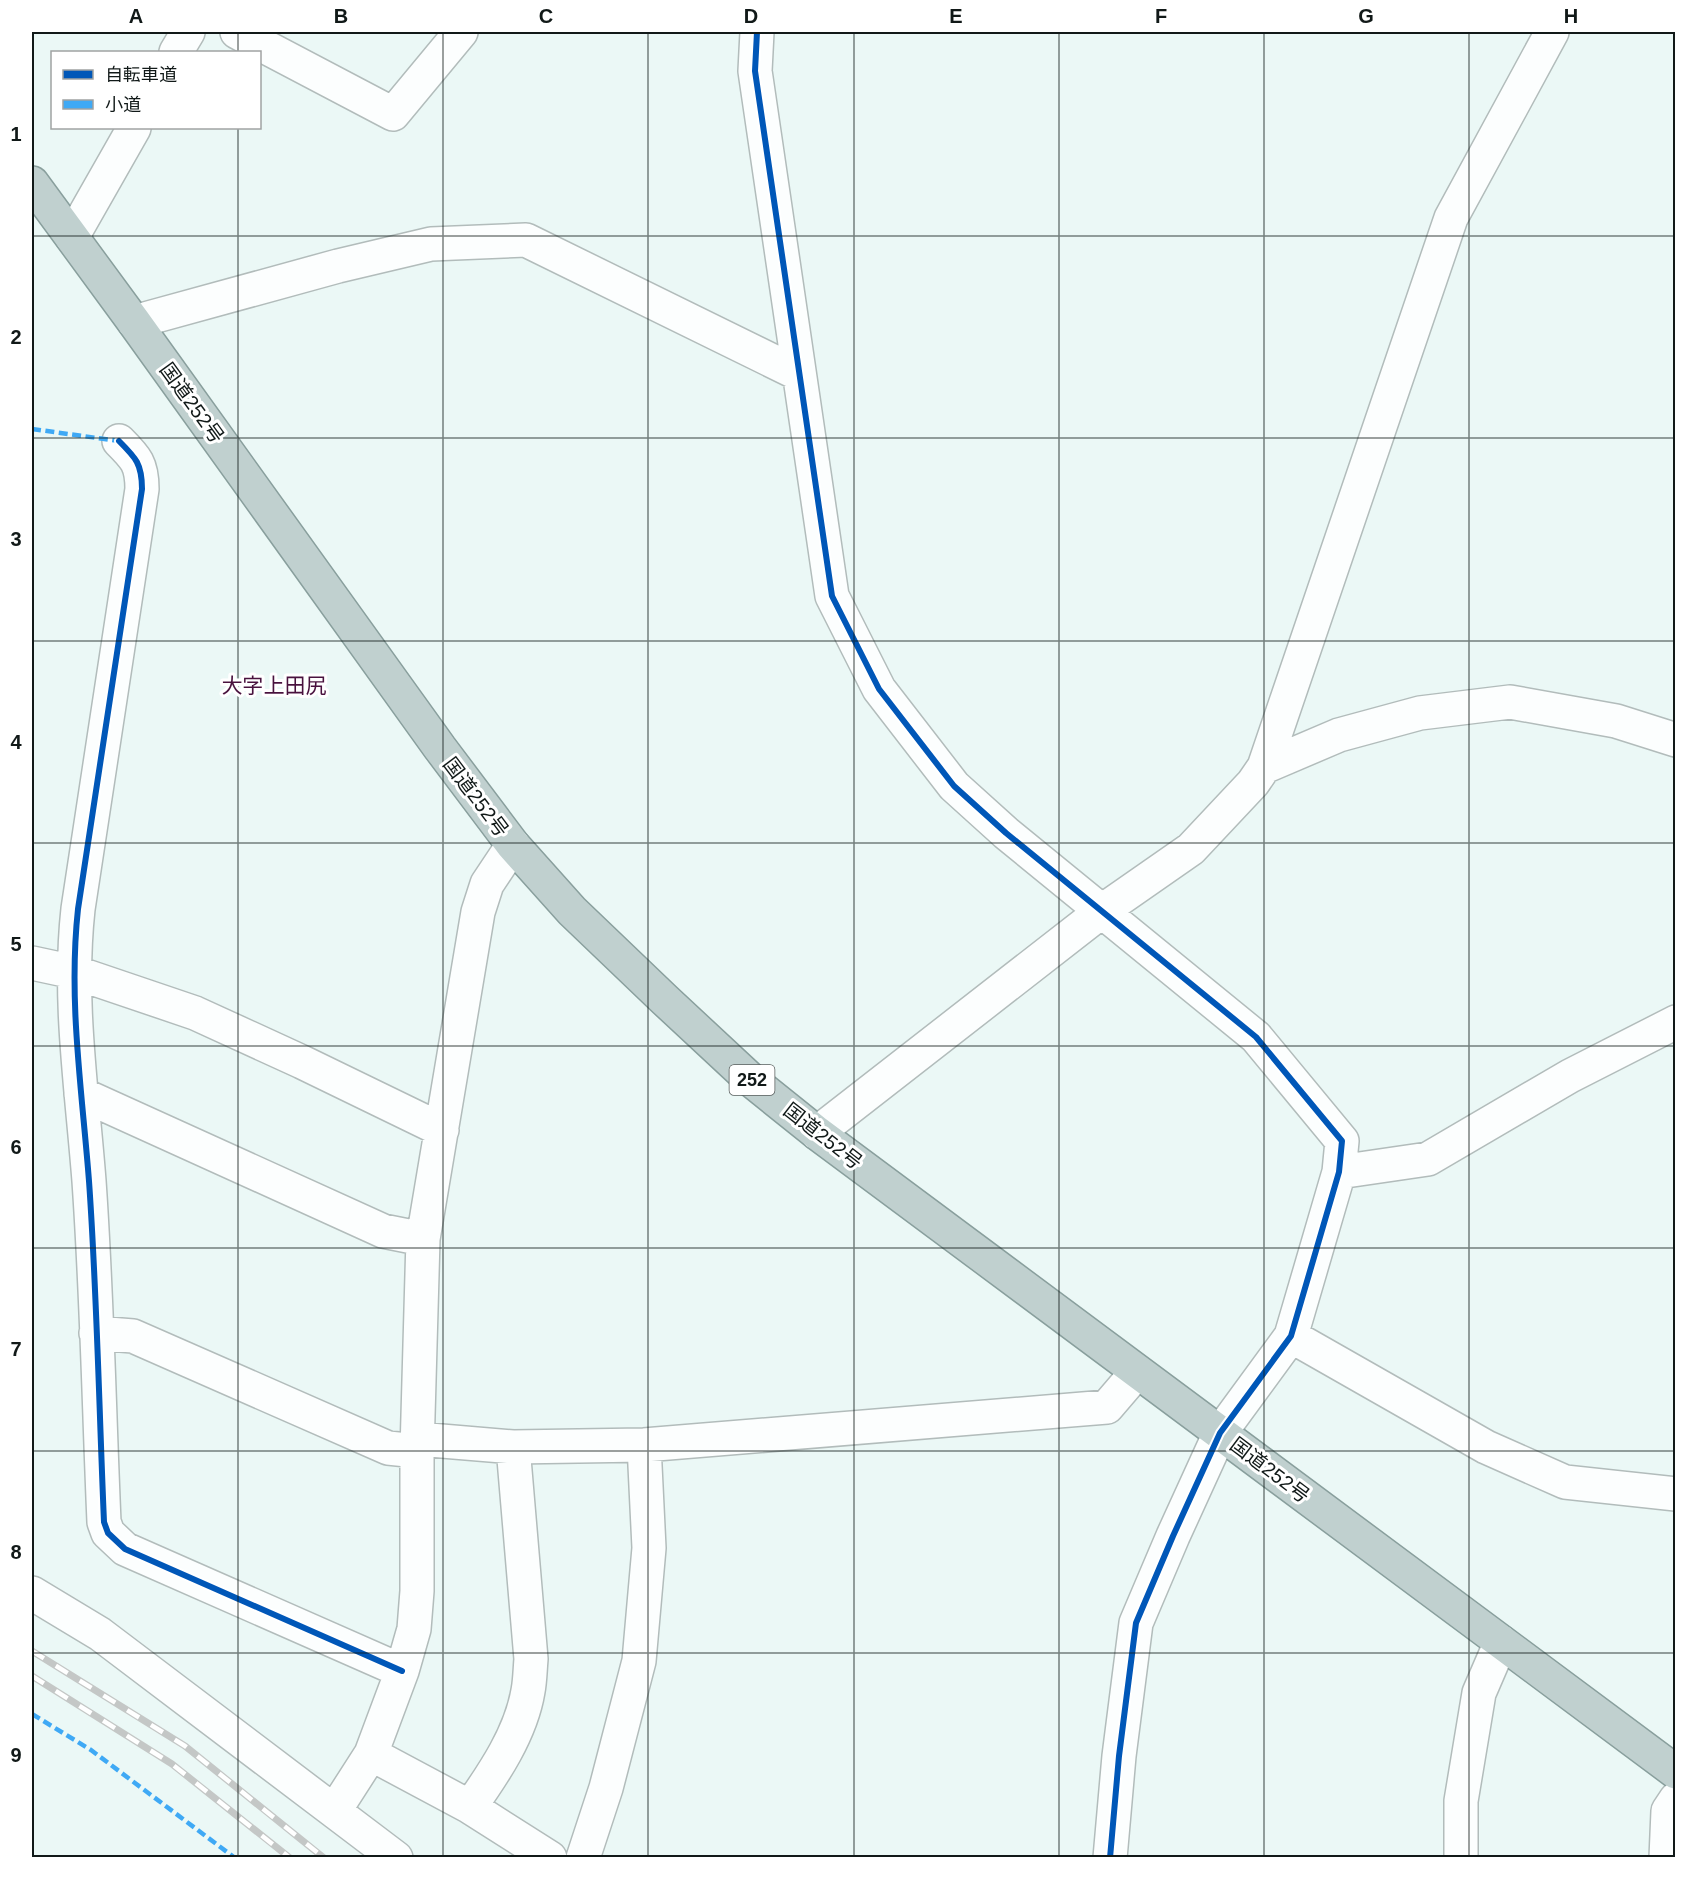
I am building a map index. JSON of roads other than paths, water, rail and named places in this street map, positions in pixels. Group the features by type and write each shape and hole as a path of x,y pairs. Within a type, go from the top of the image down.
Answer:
{"highway":[{"name":"国道252号","path":"32,183 440,748 513,845 572,911 664,1000 751,1080 817,1133 1676,1772"}],"street":[{"path":"177,51 188,32"},
{"path":"237,32 393,114 460,32"},
{"path":"757,32 755,71 832,596 879,688 954,786 1006,833 1257,1037 1342,1141 1339,1172 1291,1336 1220,1433 1136,1623 1119,1756 1110,1857"},
{"path":"817,1133 1102,911 1191,849 1264,767 1450,218 1552,32"},
{"path":"72,237 133,129"},
{"path":"134,322 338,266 431,244 526,240 799,374"},
{"path":"119,441 135,456 142,471 142,489 78,909 74,972 74,1022 89,1183 104,1522 108,1533 125,1549 402,1671"},
{"path":"1264,767 1339,735 1420,713 1510,702 1616,721 1676,740"},
{"path":"335,1810 371,1754 402,1671 414,1629 417,1591 423,1239 478,912 487,884 513,845"},
{"path":"32,963 74,972 195,1013 303,1062 442,1130"},
{"path":"1339,1172 1428,1159 1570,1076 1676,1022"},
{"path":"81,1094 382,1231 423,1239"},
{"path":"96,1333 133,1336 388,1448 418,1445 513,1447 644,1445 1107,1407 1137,1372"},
{"path":"1291,1336 1486,1447 1565,1482 1676,1494"},
{"path":"583,1857 606,1788 639,1661 649,1548 644,1445"},
{"path":"471,1807 491,1778 520,1722 528,1692 531,1659 513,1447"},
{"path":"32,1593 100,1634 396,1857"},
{"path":"1461,1857 1461,1801 1479,1693 1501,1642"},
{"path":"371,1754 471,1807 550,1857"},
{"path":"1666,1857 1668,1811 1676,1799"}],"railway":[{"path":"32,1651 185,1746 324,1858"},
{"path":"32,1676 172,1764 290,1858"}],"district":[{"name":"大字上田尻","path":"274,685"}]}
